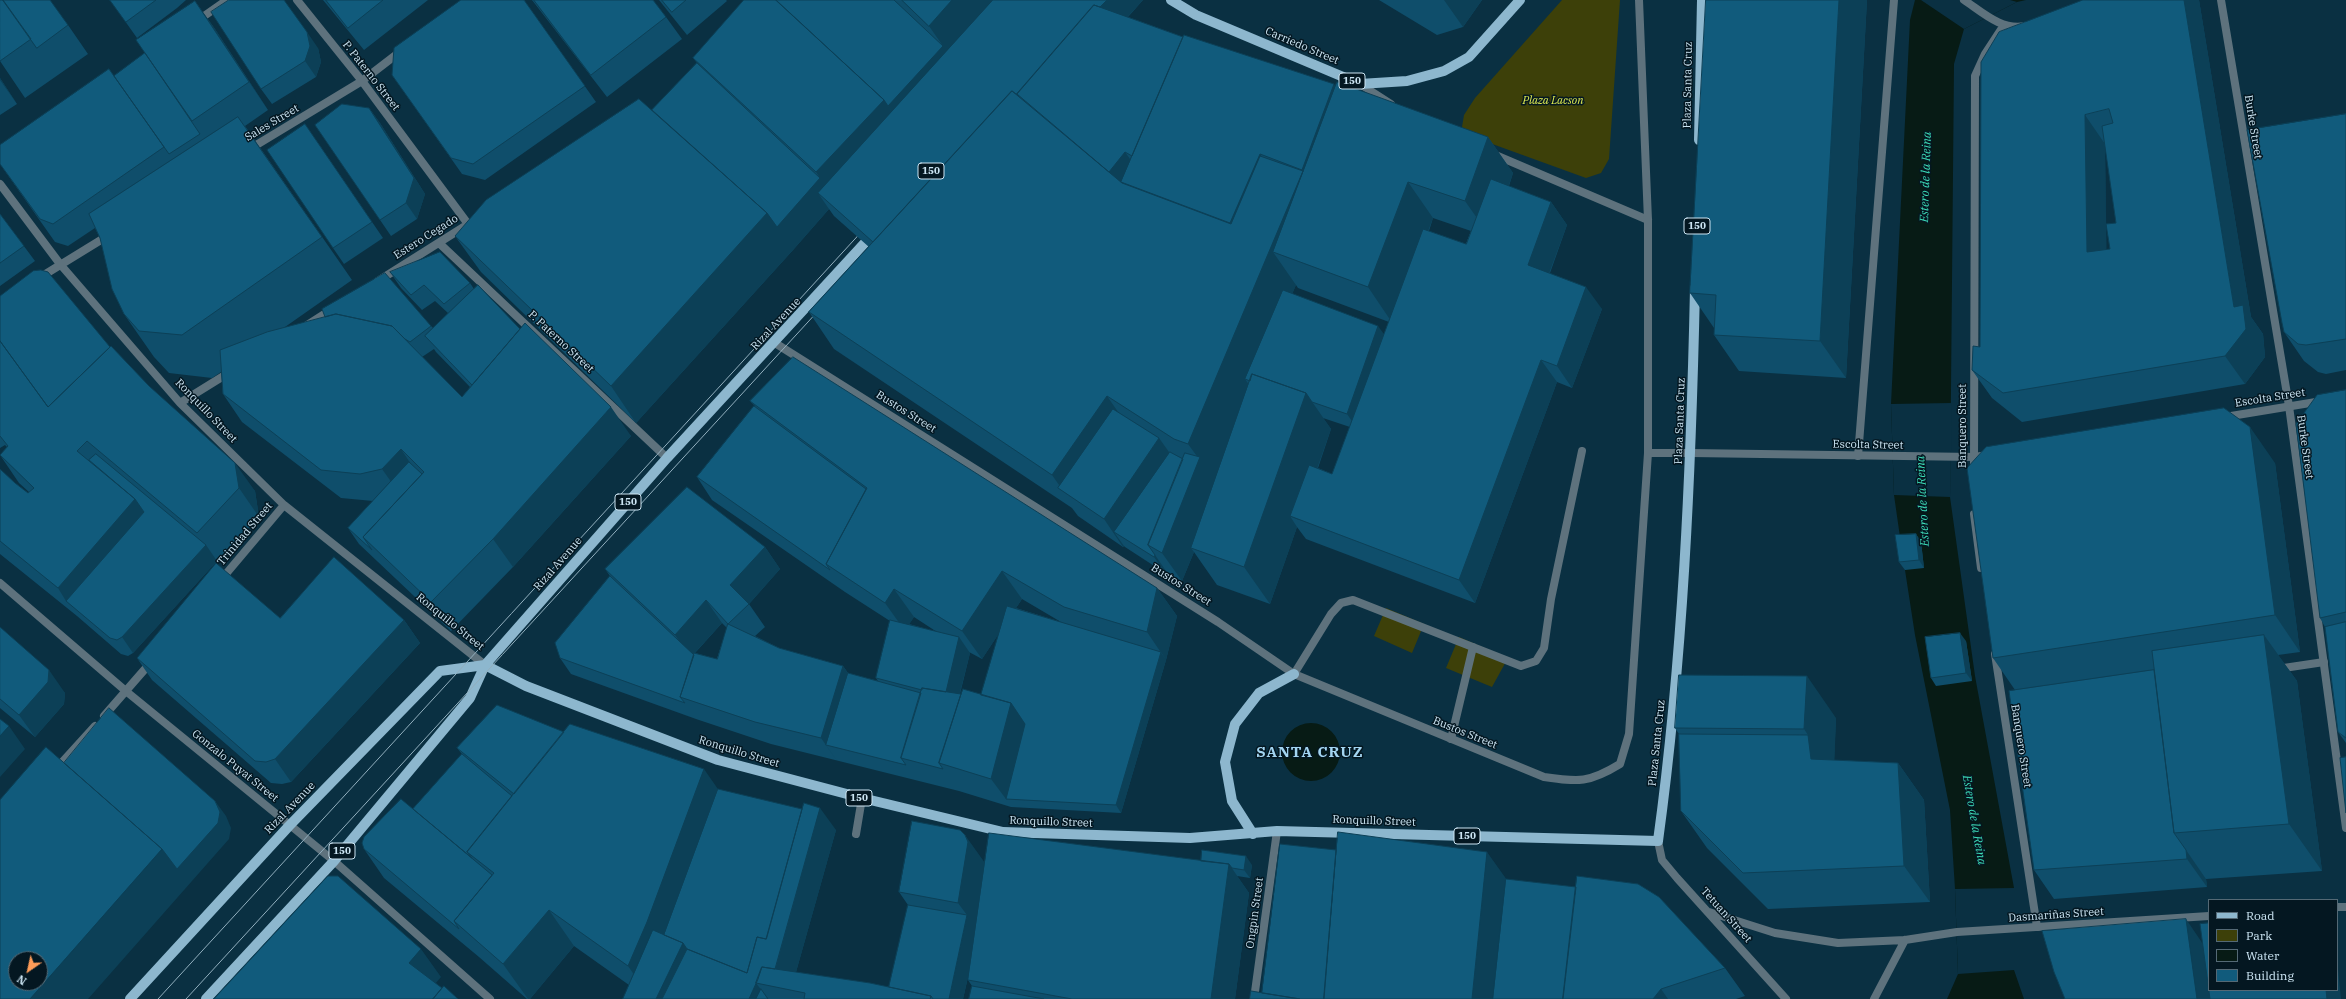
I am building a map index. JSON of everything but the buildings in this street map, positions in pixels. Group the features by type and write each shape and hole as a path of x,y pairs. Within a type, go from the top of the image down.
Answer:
{"main road":[{"name":"Carriedo Street","path":"1171,0 1196,15 1360,84 1407,81 1444,71 1469,57 1520,0"},
{"name":"Plaza Santa Cruz","path":"1699,151 1702,0"},
{"name":"Rizal Avenue","path":"206,999 334,861 470,698 484,665 668,458 883,224"},
{"name":"Plaza Santa Cruz","path":"1658,841 1671,743 1691,453 1696,278"},
{"name":"Rizal Avenue","path":"130,999 289,826 440,671 484,665"},
{"name":"Ronquillo Street","path":"484,665 526,686 718,760 1002,836 1190,838 1253,834 1277,830 1658,841"},
{"path":"1253,834 1232,801 1225,762 1235,724 1259,693 1294,674"}],"street":[{"path":"188,27 227,0"},
{"name":"P. Paterno Street","path":"297,0 471,222"},
{"path":"1639,0 1648,220 1648,453"},
{"path":"1858,456 1894,0"},
{"path":"1964,0 2004,25 2023,26 2034,23"},
{"name":"Burke Street","path":"2221,0 2288,406 2324,662 2343,783 2346,828"},
{"name":"Banquero Street","path":"1974,475 1975,76 1985,54 2004,25"},
{"name":"Sales Street","path":"241,154 362,81 405,48"},
{"path":"1360,84 1398,109"},
{"path":"1482,149 1648,220"},
{"name":"Ronquillo Street","path":"0,184 60,264 180,403 284,505 484,665"},
{"name":"Estero Cegado","path":"373,284 471,222"},
{"path":"34,282 60,264 114,232"},
{"name":"P. Paterno Street","path":"440,243 668,458"},
{"path":"300,329 340,304"},
{"name":"Bustos Street","path":"775,343 1218,622 1294,674 1544,777 1578,782 1601,775 1620,764 1629,734 1648,453"},
{"path":"180,403 240,366"},
{"name":"Escolta Street","path":"2218,418 2332,399"},
{"path":"1294,674 1331,614 1341,603 1353,600 1521,666 1536,661 1544,648 1551,599 1582,451"},
{"name":"Escolta Street","path":"1648,453 1974,457 1998,453"},
{"path":"1973,502 1982,575"},
{"name":"Trinidad Street","path":"213,589 284,505"},
{"name":"Gonzalo Puyat Street","path":"0,583 127,692 289,826 334,861 490,999"},
{"name":"Banquero Street","path":"1993,642 2007,708 2037,927"},
{"path":"1451,739 1473,647"},
{"path":"48,778 127,692 157,655"},
{"path":"2271,670 2324,662"},
{"path":"856,834 862,798"},
{"name":"Ongpin Street","path":"1254,999 1277,830"},
{"name":"Tetuan Street","path":"1658,841 1662,860 1786,999"},
{"name":"Dasmariñas Street","path":"1709,912 1774,933 1838,943 1905,940 1956,932 2208,916"},
{"path":"1874,999 1905,940"}],"green space":[{"name":"Plaza Lacson","path":"1562,0 1620,0 1609,159 1601,173 1586,178 1473,137 1462,127 1464,115 1475,98"},
{"path":"1386,608 1424,624 1412,653 1374,636"},
{"path":"1459,637 1508,658 1492,687 1446,668"}],"water":[{"name":"Estero de la Reina","path":"1915,0 2026,0 2017,2 1964,29 1954,64 1950,497 1975,676 2014,888 2014,970 2024,999 1947,999 1958,974 1950,810 1915,635 1901,544 1894,495 1891,404 1910,20"},
{"path":"1305,723 1317,723 1332,731 1340,746 1340,758 1332,773 1317,781 1305,781 1290,773 1282,758 1282,746 1290,731"}],"pier":[{"path":"1921,0 2010,0 2017,2 1964,29"},
{"path":"1952,403 1950,497 1894,495 1891,404"},
{"path":"2014,888 2014,970 1958,974 1955,889"}],"tram line":[{"path":"158,999 865,228"},
{"path":"186,999 819,310"}],"district":[{"name":"SANTA CRUZ","path":"1310,753"}]}
